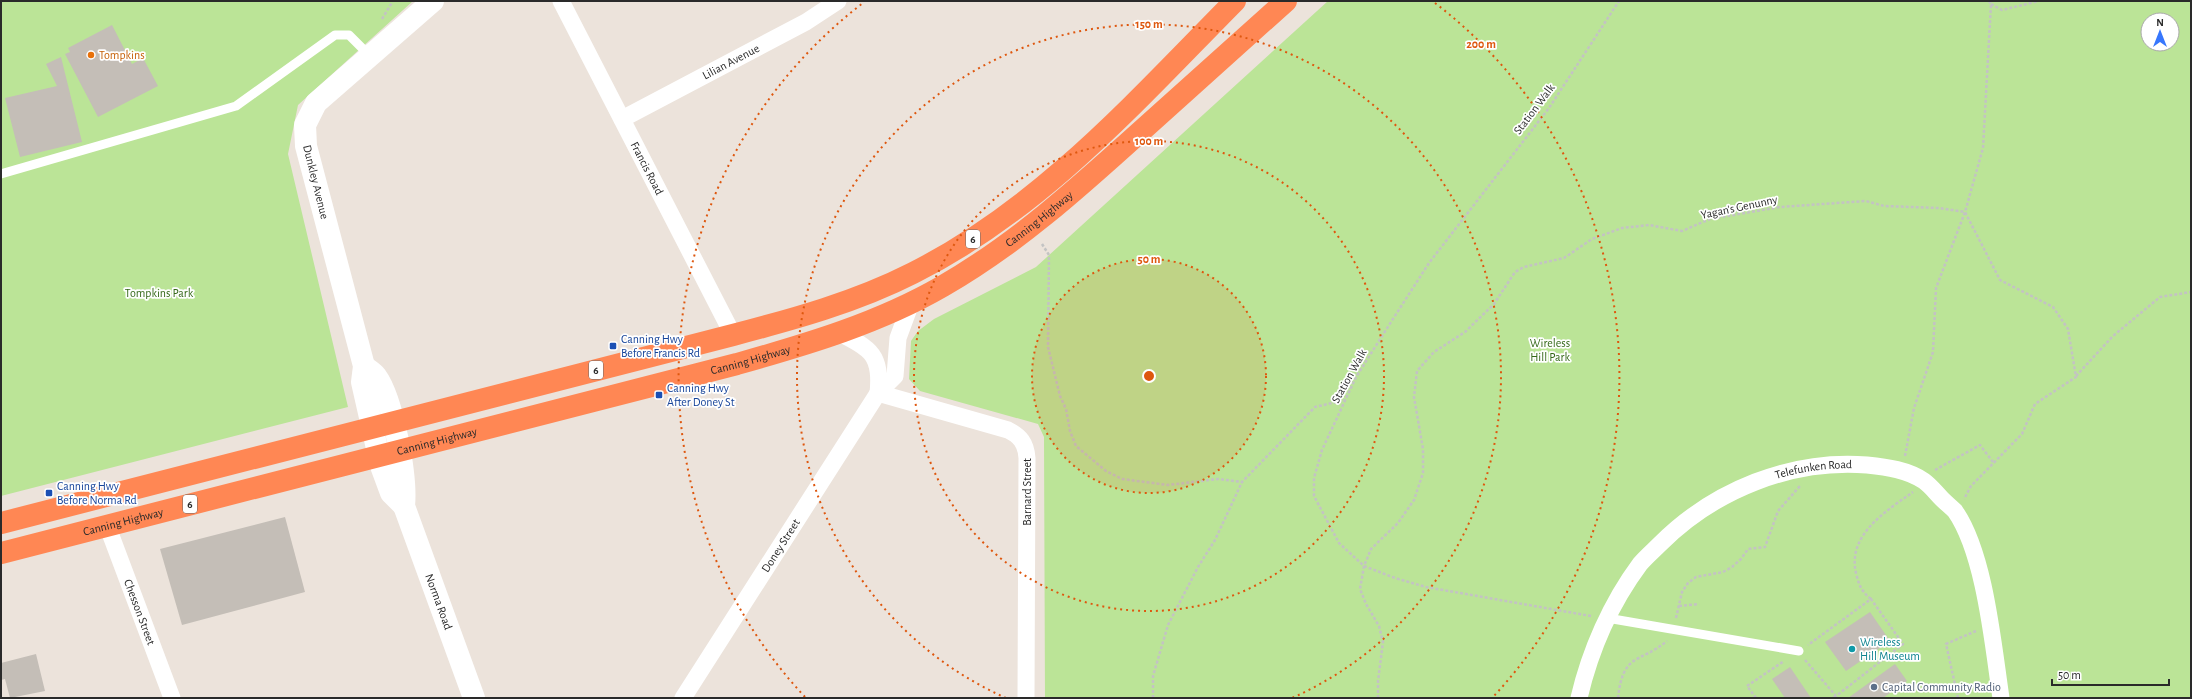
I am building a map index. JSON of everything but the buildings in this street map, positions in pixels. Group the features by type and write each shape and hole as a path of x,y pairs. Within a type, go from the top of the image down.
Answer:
{"highway":[{"name":"Canning Highway","path":"1,523 733,335 804,316 868,293 913,273 961,247 1015,210 1068,167 1235,1"},
{"name":"Canning Highway","path":"1,553 737,364 839,333 911,303 943,286 1015,240 1047,214 1286,1"}],"street":[{"name":"Dunkley Avenue","path":"371,428 362,382 364,366 304,138 307,117 316,103 432,1"},
{"name":"Francis Road","path":"561,1 733,335"},
{"name":"Lilian Avenue","path":"622,119 806,22 838,1"},
{"name":"Doney Street","path":"683,698 878,393 895,376 898,338 911,303"},
{"name":"Doney Street","path":"839,333 868,348 877,361 880,375 878,393"},
{"path":"364,366 376,375 385,394 393,422"},
{"name":"Barnard Street","path":"878,393 1008,430 1015,433 1024,442 1027,458 1026,698"},
{"name":"Norma Road","path":"393,422 389,453 391,494 404,506 474,698"},
{"name":"Norma Road","path":"371,428 389,453"},
{"name":"Telefunken Road","path":"1579,698 1583,679 1607,618 1641,563 1674,530 1712,503 1741,488 1785,471 1806,467 1850,464 1902,470 1954,511 1973,548 1983,590 2001,698"},
{"name":"Chesson Street","path":"107,526 172,698"}],"lane":[{"path":"1,174 236,106 335,35 349,35 370,56"},
{"path":"1607,618 1798,652"}],"path":[{"path":"380,23 393,1"},
{"name":"Station Walk","path":"1607,618 1426,587 1395,578 1364,566 1339,544 1314,496 1314,478 1322,450 1356,377 1429,263 1549,108 1619,1"},
{"path":"1902,470 1914,408 1933,352 1936,288 1965,212 1983,148 1990,3 2002,10 2039,1"},
{"name":"Yagan's Genunny","path":"1378,698 1378,681 1383,642 1379,626 1366,604 1360,589 1364,566 1371,549 1398,523 1414,500 1423,473 1423,449 1414,397 1417,371 1434,352 1465,332 1494,304 1515,272 1524,267 1564,258 1592,239 1622,228 1649,225 1682,231 1710,219 1780,207 1866,201 1884,206 1939,208 1965,212"},
{"path":"1965,212 2000,280 2053,307 2068,330 2076,377"},
{"path":"1042,244 1049,255 1048,347 1060,396 1066,409 1070,431 1076,446 1106,471 1122,479 1168,485 1218,479 1242,482"},
{"path":"1960,504 1971,486 2022,434 2035,404 2076,377 2114,336 2160,297 2191,292"},
{"path":"1154,698 1153,676 1168,625 1215,540 1242,482 1315,407 1345,400"},
{"path":"1833,698 1903,644 1871,599 1862,591 1854,560 1857,546 1873,524 1896,504 1917,490 1918,484 1937,468 1980,445 1994,462"},
{"path":"1618,698 1625,670 1632,660 1658,649 1668,641 1673,630 1682,592 1696,577 1723,572 1741,559 1748,549 1765,547 1778,511 1807,478 1806,467"},
{"path":"1756,698 1747,686 1798,652 1871,599"},
{"path":"1679,606 1699,604"},
{"path":"1958,698 1946,644 1980,630"},
{"path":"1798,652 1836,697"}],"green space":[{"name":"Tompkins Park","path":"1,1 413,1 298,105 288,154 348,407 1,496"},
{"name":"Wireless Hill Park","path":"1328,1 2191,1 2191,698 1045,698 1044,437 1038,424 920,391 909,379 911,341 918,331 934,319 1036,267"}],"place":[{"name":"Tompkins","path":"91,55"},
{"name":"Canning Hwy Before Francis Rd","path":"613,346"},
{"name":"Canning Hwy After Doney St","path":"659,395"},
{"name":"Canning Hwy Before Norma Rd","path":"49,493"},
{"name":"Wireless Hill Museum","path":"1852,649"},
{"name":"Capital Community Radio","path":"1874,687"}]}
